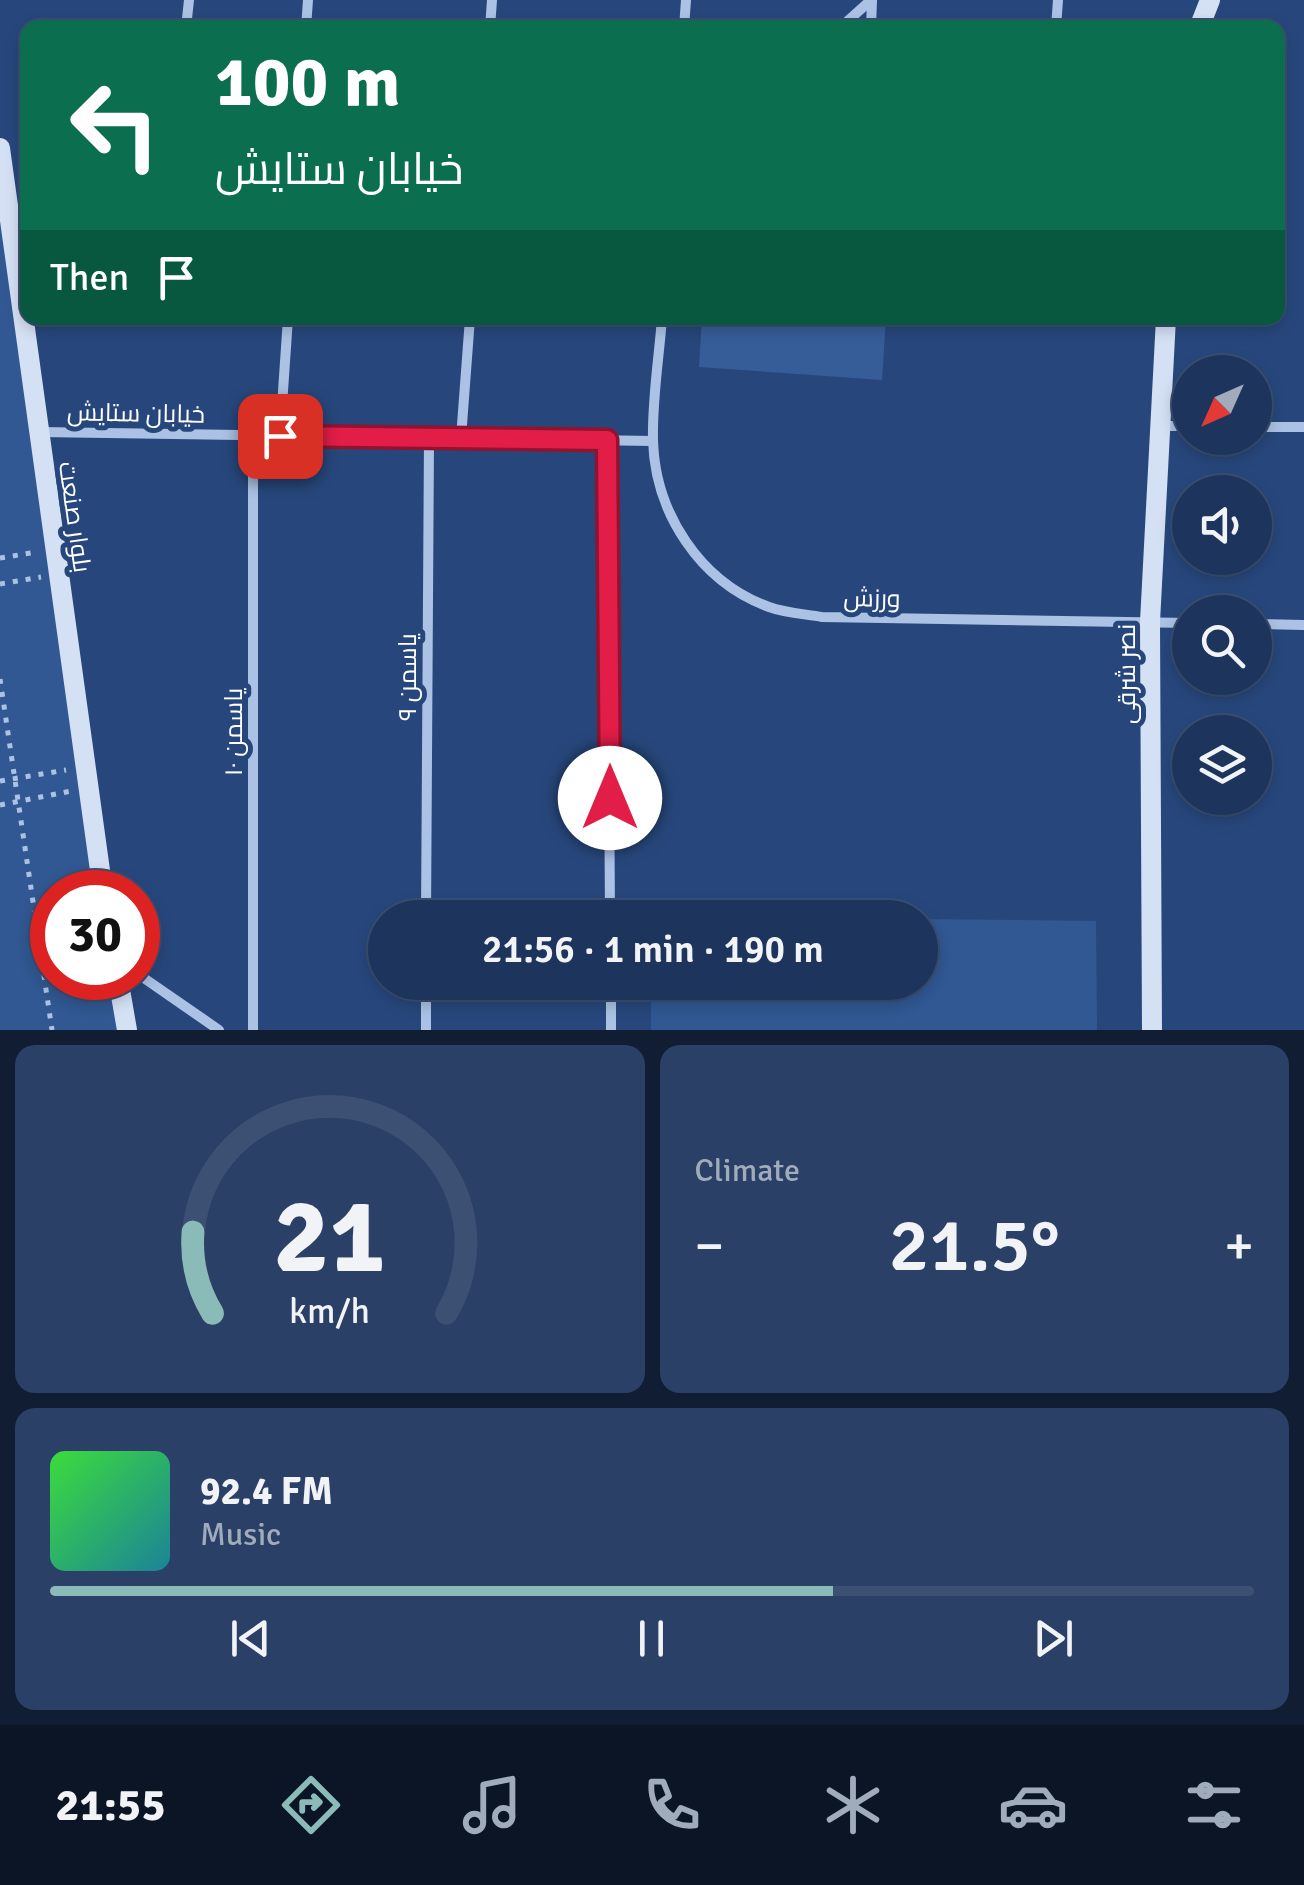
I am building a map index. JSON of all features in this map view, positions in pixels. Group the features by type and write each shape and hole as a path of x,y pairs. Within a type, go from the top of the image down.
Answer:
{"main road":[{"name":"بلوار صنعت","path":"0,148 20,297"},
{"name":"بلوار صنعت","path":"24,325 100,870"},
{"name":"نصر شرقی","path":"1152,1030 1150,622 1166,325"},
{"path":"121,1000 126,1030"}],"street":[{"path":"849,20 871,0"},
{"path":"280,436 288,325"},
{"path":"462,438 470,325"},
{"name":"ورزش","path":"661,325 653,441 661,494 684,542 722,582 769,607 822,617 1172,623"},
{"path":"1160,426 1172,426"},
{"path":"1272,427 1304,427"},
{"name":"خیابان ستایش","path":"38,432 653,441"},
{"name":"یاسمن ۱۰","path":"253,435 253,1030"},
{"name":"یاسمن ۹","path":"426,900 428,438"},
{"path":"607,440 610,900"},
{"path":"1272,624 1304,625"},
{"path":"160,989 220,1030"},
{"path":"426,1000 426,1030"},
{"path":"611,1000 611,1030"}],"path":[{"path":"0,558 54,549"},
{"path":"0,584 58,574"},
{"path":"0,679 52,1030"},
{"path":"0,780 85,778"},
{"path":"0,805 85,778"}],"shaded area":[{"path":"0,189 101,870 30,870 30,1000 120,1000 125,1030 0,1030"},
{"path":"938,919 1096,921 1097,1030 651,1030 651,1000 938,1000"}],"building":[{"path":"702,325 886,325 882,380 699,367"}],"route":[{"path":"280,436 607,440 610,798"}]}
